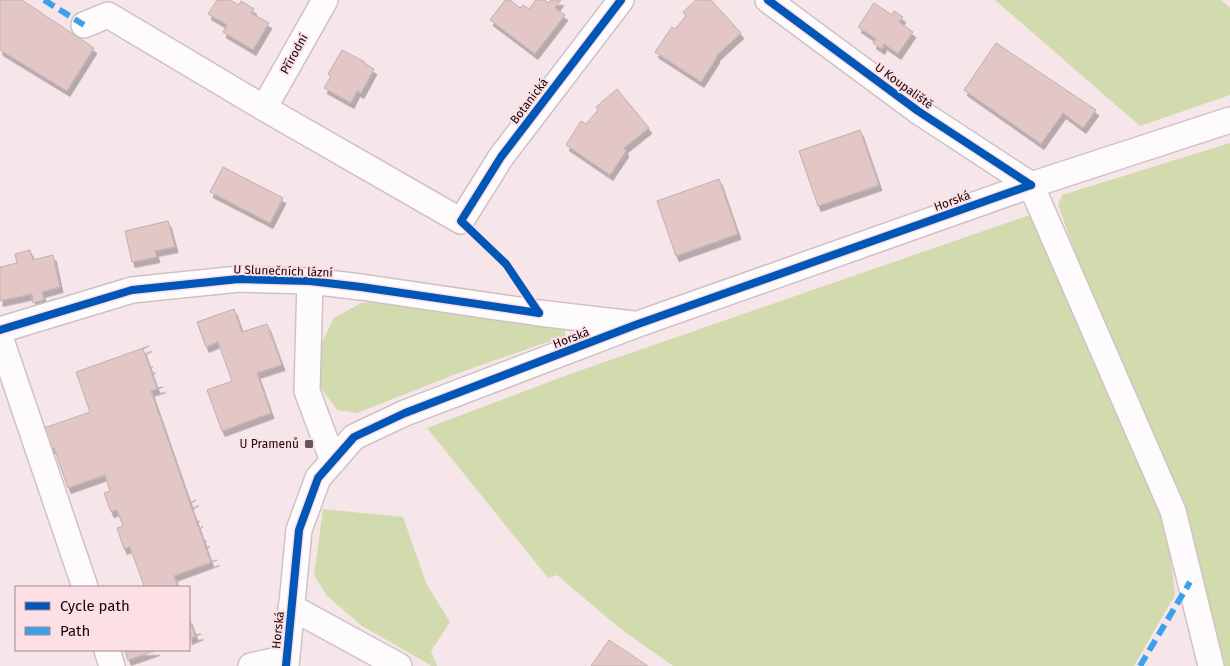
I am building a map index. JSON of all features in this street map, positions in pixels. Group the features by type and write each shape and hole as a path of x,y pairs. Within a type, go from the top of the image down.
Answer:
{"street":[{"name":"Přírodní","path":"264,108 325,0"},
{"name":"Botanická","path":"84,25 108,15 264,108 461,221 501,157 621,0"},
{"name":"U Koupaliště","path":"768,0 918,111 1031,185"},
{"name":"Horská","path":"286,662 300,530 318,478 354,437 405,413 638,324 1031,185 1230,120"},
{"path":"1031,185 1173,511 1212,666"},
{"name":"U Slunečních lázní","path":"0,330 132,290 239,279 310,282 361,287 539,313 638,324"},
{"path":"310,282 307,391 333,461"},
{"path":"0,337 85,586"},
{"path":"291,607 399,666"},
{"path":"107,651 112,666"},
{"path":"252,666 286,662"}],"green space":[{"path":"995,0 1221,0 1230,8 1230,95 1140,126"},
{"path":"1230,143 1230,666 1220,666 1215,639 1058,205 1062,195"},
{"path":"1041,211 1167,525 1175,595 1134,666 673,666 618,627 557,575 548,578 427,428 570,374"},
{"path":"375,302 565,328 565,336 461,372 357,413 337,410 321,388 319,348 334,318 361,303"},
{"path":"323,509 403,517 427,585 450,622 431,651 437,666 432,666 362,626 327,596 314,575"}],"building":[{"path":"0,0 22,0 94,48 67,91 0,50"},
{"path":"217,0 230,0 239,5 241,1 254,9 251,13 269,23 253,50 223,32 227,25 208,14"},
{"path":"505,0 510,0 520,8 523,5 529,9 536,0 545,0 548,3 551,0 561,0 555,8 565,15 535,54 490,20"},
{"path":"696,0 711,0 741,33 716,56 701,82 655,52 672,27 675,29 686,16 683,12"},
{"path":"874,3 892,15 894,11 903,17 899,22 913,32 898,54 884,44 882,49 873,43 876,39 858,27"},
{"path":"996,43 1096,110 1083,128 1063,113 1041,144 964,90"},
{"path":"342,50 374,69 361,93 357,91 351,103 324,88 331,76 328,74"},
{"path":"617,89 649,128 624,148 626,151 610,175 566,145 581,121 586,124 598,110 596,107"},
{"path":"860,130 879,185 818,206 799,151"},
{"path":"223,167 283,198 270,223 210,192"},
{"path":"719,179 738,234 676,256 657,201"},
{"path":"168,221 175,247 155,251 157,257 132,262 125,231"},
{"path":"30,250 33,260 53,255 60,287 42,292 44,300 33,303 32,294 0,301 0,267 17,263 15,254"},
{"path":"234,309 242,332 267,324 282,365 257,373 271,413 222,431 207,390 232,381 218,342 206,347 197,322"},
{"path":"149,346 143,349 150,368 153,367 150,369 157,388 163,387 151,391 190,503 196,500 190,504 204,542 207,541 204,543 211,562 217,560 174,576 178,586 144,586 130,547 124,549 117,528 123,526 117,510 111,512 104,493 110,491 105,475 68,488 54,448 48,450 41,429 90,412 76,372"},
{"path":"190,621 195,635 201,634 190,639"},
{"path":"609,640 648,666 591,666"},
{"path":"125,651 154,651 128,660"}],"marked path":[{"path":"44,0 84,25"},
{"path":"1140,666 1190,582"}],"cycle path":[{"path":"539,313 506,264 461,221 501,157 621,0"},
{"path":"768,0 918,111 1031,185"},
{"path":"286,666 299,530 318,478 354,437 405,413 638,324 1031,185"},
{"path":"0,330 132,290 239,279 310,281 539,313"}],"place":[{"name":"U Pramenů","path":"309,444"}]}
